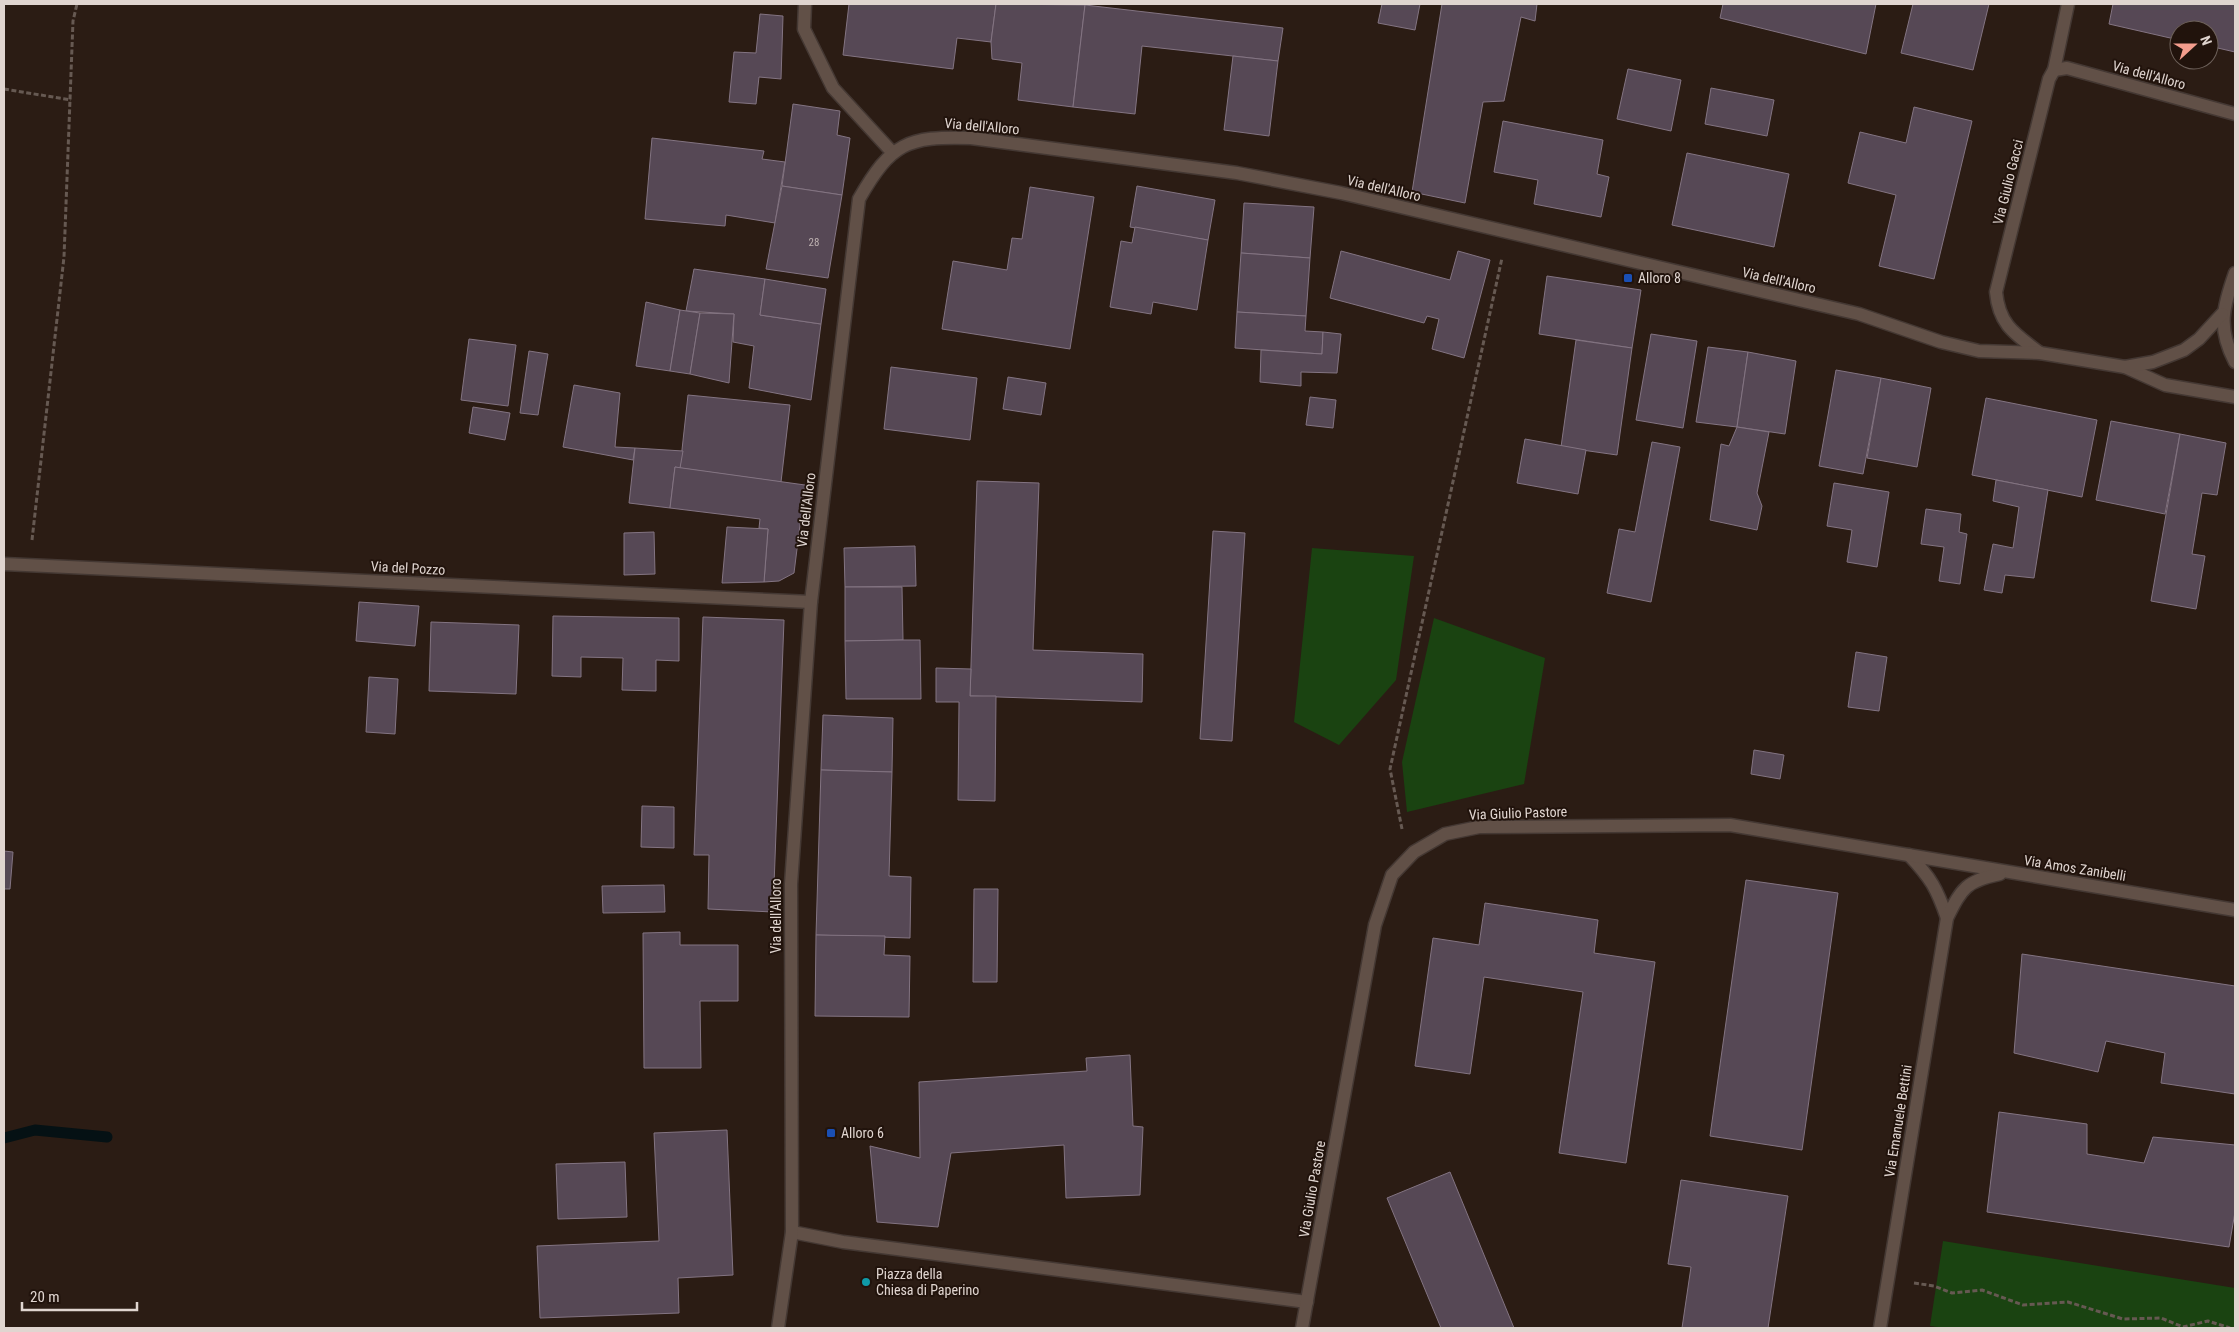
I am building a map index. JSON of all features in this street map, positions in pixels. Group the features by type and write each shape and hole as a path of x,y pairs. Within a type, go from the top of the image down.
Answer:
{"street":[{"path":"805,4 804,29 833,88 892,152"},
{"name":"Via Giulio Gacci","path":"2040,353 2013,333 2003,321 1996,292 2049,79 2054,70 2068,4"},
{"name":"Via dell'Alloro","path":"2054,70 2067,68 2235,114"},
{"name":"Via dell'Alloro","path":"778,1328 792,1232 791,884 811,602 860,199 876,169 892,152 908,144 937,137 970,138 1237,173 1340,193 1859,314 1941,342 1979,351 2040,353 2125,367 2153,362 2184,350 2199,339 2222,314 2235,273"},
{"name":"Via dell'Alloro","path":"2222,314 2226,337 2235,362"},
{"path":"2125,367 2165,385 2235,397"},
{"name":"Via del Pozzo","path":"4,564 811,602"},
{"name":"Via Giulio Pastore","path":"1302,1328 1375,924 1392,875 1414,852 1445,834 1479,827 1704,824 1730,825 1909,855"},
{"name":"Via Amos Zanibelli","path":"1909,855 2235,910"},
{"name":"Via Emanuele Bettini","path":"1909,855 1928,874 1939,892 1947,918"},
{"name":"Via Emanuele Bettini","path":"1880,1328 1947,918 1960,893 1977,879 2008,873"},
{"path":"792,1232 843,1242 1281,1297 1307,1302"}],"path":[{"path":"29,565 64,257 73,21 77,4"},
{"path":"4,89 71,100"},
{"path":"1414,852 1402,828 1390,769 1507,232"},
{"path":"1911,1282 1934,1286 1952,1293 1982,1290 2022,1305 2068,1302 2123,1319 2160,1318 2183,1327 2208,1321 2230,1328"}],"green space":[{"path":"1312,548 1414,556 1396,680 1339,745 1294,722"},
{"path":"1434,618 1545,658 1524,784 1407,812 1402,762"},
{"path":"1943,1241 2235,1288 2235,1328 1945,1328 1930,1326"}],"building":[{"path":"849,4 996,4 991,42 957,38 953,69 843,55"},
{"path":"996,4 1085,5 1073,107 1018,100 1022,63 992,59 991,42"},
{"path":"1382,4 1420,4 1415,30 1378,23"},
{"path":"1442,4 1537,4 1535,21 1521,17 1504,101 1483,102 1465,203 1412,192"},
{"path":"1723,4 1876,4 1866,54 1720,18"},
{"path":"1913,4 1989,4 1973,70 1901,53"},
{"path":"2113,4 2235,4 2235,52 2219,48 2219,20 2169,20 2169,38 2109,24"},
{"path":"1085,5 1283,28 1278,61 1142,46 1135,114 1073,107"},
{"path":"760,14 783,16 781,79 759,77 756,104 729,102 734,52 756,53"},
{"path":"1233,56 1278,61 1269,136 1224,130"},
{"path":"1628,69 1681,80 1671,131 1617,119"},
{"path":"1711,88 1774,100 1767,136 1705,124"},
{"path":"793,104 840,111 837,135 850,138 842,195 782,186"},
{"path":"1914,107 1972,121 1934,279 1879,266 1896,195 1848,183 1860,132 1906,143"},
{"path":"1503,121 1603,140 1597,174 1609,177 1601,217 1534,204 1538,180 1494,172"},
{"path":"652,138 764,151 762,159 785,162 775,223 726,215 725,226 645,219"},
{"path":"1687,153 1789,174 1774,247 1672,225"},
{"path":"782,186 842,195 828,278 766,269"},
{"path":"1137,186 1215,200 1208,240 1130,227"},
{"path":"1030,187 1094,197 1070,349 942,329 953,261 1007,270 1012,238 1022,239"},
{"path":"1244,203 1314,207 1310,258 1241,253"},
{"path":"1135,227 1208,240 1197,310 1153,302 1151,314 1110,307 1121,241 1132,243"},
{"path":"1341,251 1450,280 1458,251 1490,260 1464,358 1432,349 1439,319 1427,316 1424,323 1330,298"},
{"path":"1241,253 1310,258 1306,316 1237,312"},
{"path":"694,269 765,279 760,315 821,324 811,400 749,388 754,346 733,342 734,314 686,311"},
{"path":"1547,276 1641,290 1632,348 1539,334"},
{"path":"765,279 826,289 821,324 760,315"},
{"path":"646,302 680,310 670,371 636,366"},
{"path":"680,310 700,313 690,374 670,371"},
{"path":"1237,312 1306,316 1305,331 1323,332 1322,354 1235,348"},
{"path":"700,313 734,314 729,383 690,374"},
{"path":"1323,332 1341,334 1337,373 1301,372 1301,386 1260,382 1261,350 1322,354"},
{"path":"1651,334 1697,341 1683,428 1636,420"},
{"path":"469,339 516,345 508,406 461,400"},
{"path":"1576,340 1632,348 1617,455 1561,447"},
{"path":"1708,347 1748,352 1737,427 1696,422"},
{"path":"529,351 548,354 538,415 520,413"},
{"path":"1748,352 1796,361 1785,434 1737,427"},
{"path":"891,367 977,378 970,440 884,429"},
{"path":"1836,370 1881,378 1863,474 1819,466"},
{"path":"1008,377 1046,383 1041,415 1003,409"},
{"path":"1881,378 1931,388 1917,467 1867,458"},
{"path":"574,385 620,393 615,447 635,448 633,460 563,447"},
{"path":"688,395 790,405 781,482 680,468"},
{"path":"1310,397 1336,400 1333,428 1306,425"},
{"path":"1986,398 2097,420 2082,497 1972,475"},
{"path":"473,407 510,413 505,440 469,433"},
{"path":"2111,421 2180,434 2165,514 2096,500"},
{"path":"1737,427 1769,432 1757,493 1762,506 1757,530 1710,520 1721,444 1729,446"},
{"path":"2180,434 2226,443 2217,495 2202,493 2192,554 2205,556 2196,609 2151,601"},
{"path":"1525,439 1586,450 1578,494 1517,483"},
{"path":"1652,442 1680,447 1651,602 1607,593 1619,529 1635,532"},
{"path":"635,448 683,451 680,468 675,467 670,508 629,503"},
{"path":"675,467 805,485 794,573 779,581 764,582 768,529 759,528 760,519 670,508"},
{"path":"1996,480 2048,490 2034,578 2005,575 2002,593 1984,590 1993,544 2013,548 2019,507 1993,501"},
{"path":"977,481 1039,483 1033,650 1143,654 1142,702 970,696"},
{"path":"1834,483 1889,492 1877,567 1847,562 1852,530 1827,526"},
{"path":"1926,509 1961,514 1959,532 1967,534 1960,584 1939,581 1944,547 1921,544"},
{"path":"727,527 768,529 764,582 722,583"},
{"path":"1213,531 1245,533 1232,741 1200,739"},
{"path":"654,532 655,574 624,575 624,533"},
{"path":"915,546 916,586 845,587 844,548"},
{"path":"845,587 902,587 903,640 845,641"},
{"path":"359,602 419,606 415,646 356,641"},
{"path":"553,616 679,618 679,661 656,660 656,691 622,690 623,658 581,657 581,677 552,676"},
{"path":"703,617 784,620 773,912 708,909 709,855 694,855"},
{"path":"431,622 519,625 516,694 429,691"},
{"path":"920,640 921,699 846,699 845,641"},
{"path":"1856,652 1887,657 1879,711 1848,707"},
{"path":"936,668 971,669 970,696 996,696 995,801 958,800 959,702 936,702"},
{"path":"369,677 398,679 395,734 366,732"},
{"path":"823,715 893,718 892,772 821,770"},
{"path":"1754,750 1784,755 1780,779 1751,774"},
{"path":"821,770 892,772 889,876 911,877 910,938 816,935"},
{"path":"642,806 674,807 674,848 641,847"},
{"path":"4,851 13,852 10,889 4,889"},
{"path":"1746,880 1838,893 1802,1150 1710,1136"},
{"path":"664,885 665,912 603,913 602,886"},
{"path":"974,889 998,889 997,982 973,982"},
{"path":"1485,903 1598,920 1594,953 1655,962 1626,1163 1559,1153 1583,992 1484,977 1470,1074 1415,1066 1433,938 1479,945"},
{"path":"680,932 680,945 738,945 738,1001 700,1001 701,1068 644,1068 643,933"},
{"path":"816,935 885,936 884,955 910,956 909,1017 815,1016"},
{"path":"2022,954 2235,986 2235,1094 2161,1083 2165,1053 2106,1041 2098,1072 2014,1053"},
{"path":"1130,1055 1133,1126 1143,1127 1140,1195 1066,1198 1064,1145 951,1153 938,1227 877,1222 870,1146 920,1158 919,1082 1087,1071 1086,1058"},
{"path":"1999,1112 2087,1124 2087,1154 2144,1163 2153,1137 2235,1145 2235,1212 2229,1247 1987,1212"},
{"path":"727,1130 733,1275 678,1278 679,1313 540,1318 537,1246 659,1241 654,1133"},
{"path":"625,1162 627,1217 558,1219 556,1164"},
{"path":"1450,1172 1514,1328 1441,1328 1387,1198"},
{"path":"1681,1180 1788,1196 1768,1328 1682,1328 1691,1267 1668,1264"}],"waterway":[{"path":"4,1138 35,1130 107,1137"}],"place":[{"name":"Alloro 8","path":"1628,278"},
{"name":"Alloro 6","path":"831,1133"},
{"name":"Piazza della Chiesa di Paperino","path":"866,1282"}]}
